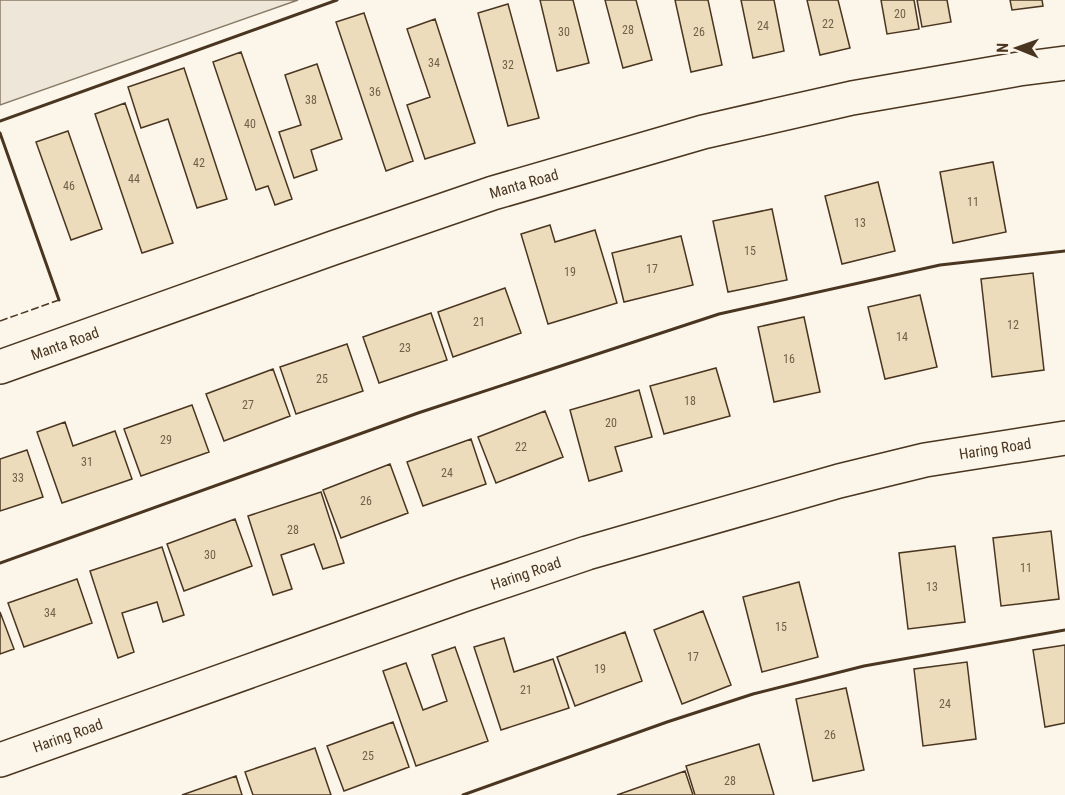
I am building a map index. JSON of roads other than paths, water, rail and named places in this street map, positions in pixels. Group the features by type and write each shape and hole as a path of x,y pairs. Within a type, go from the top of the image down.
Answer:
{"street":[{"name":"Manta Road","path":"0,367 493,193 703,132 852,98 1065,63"},
{"name":"Haring Road","path":"0,760 587,553 839,480 925,460 1065,438"}]}
